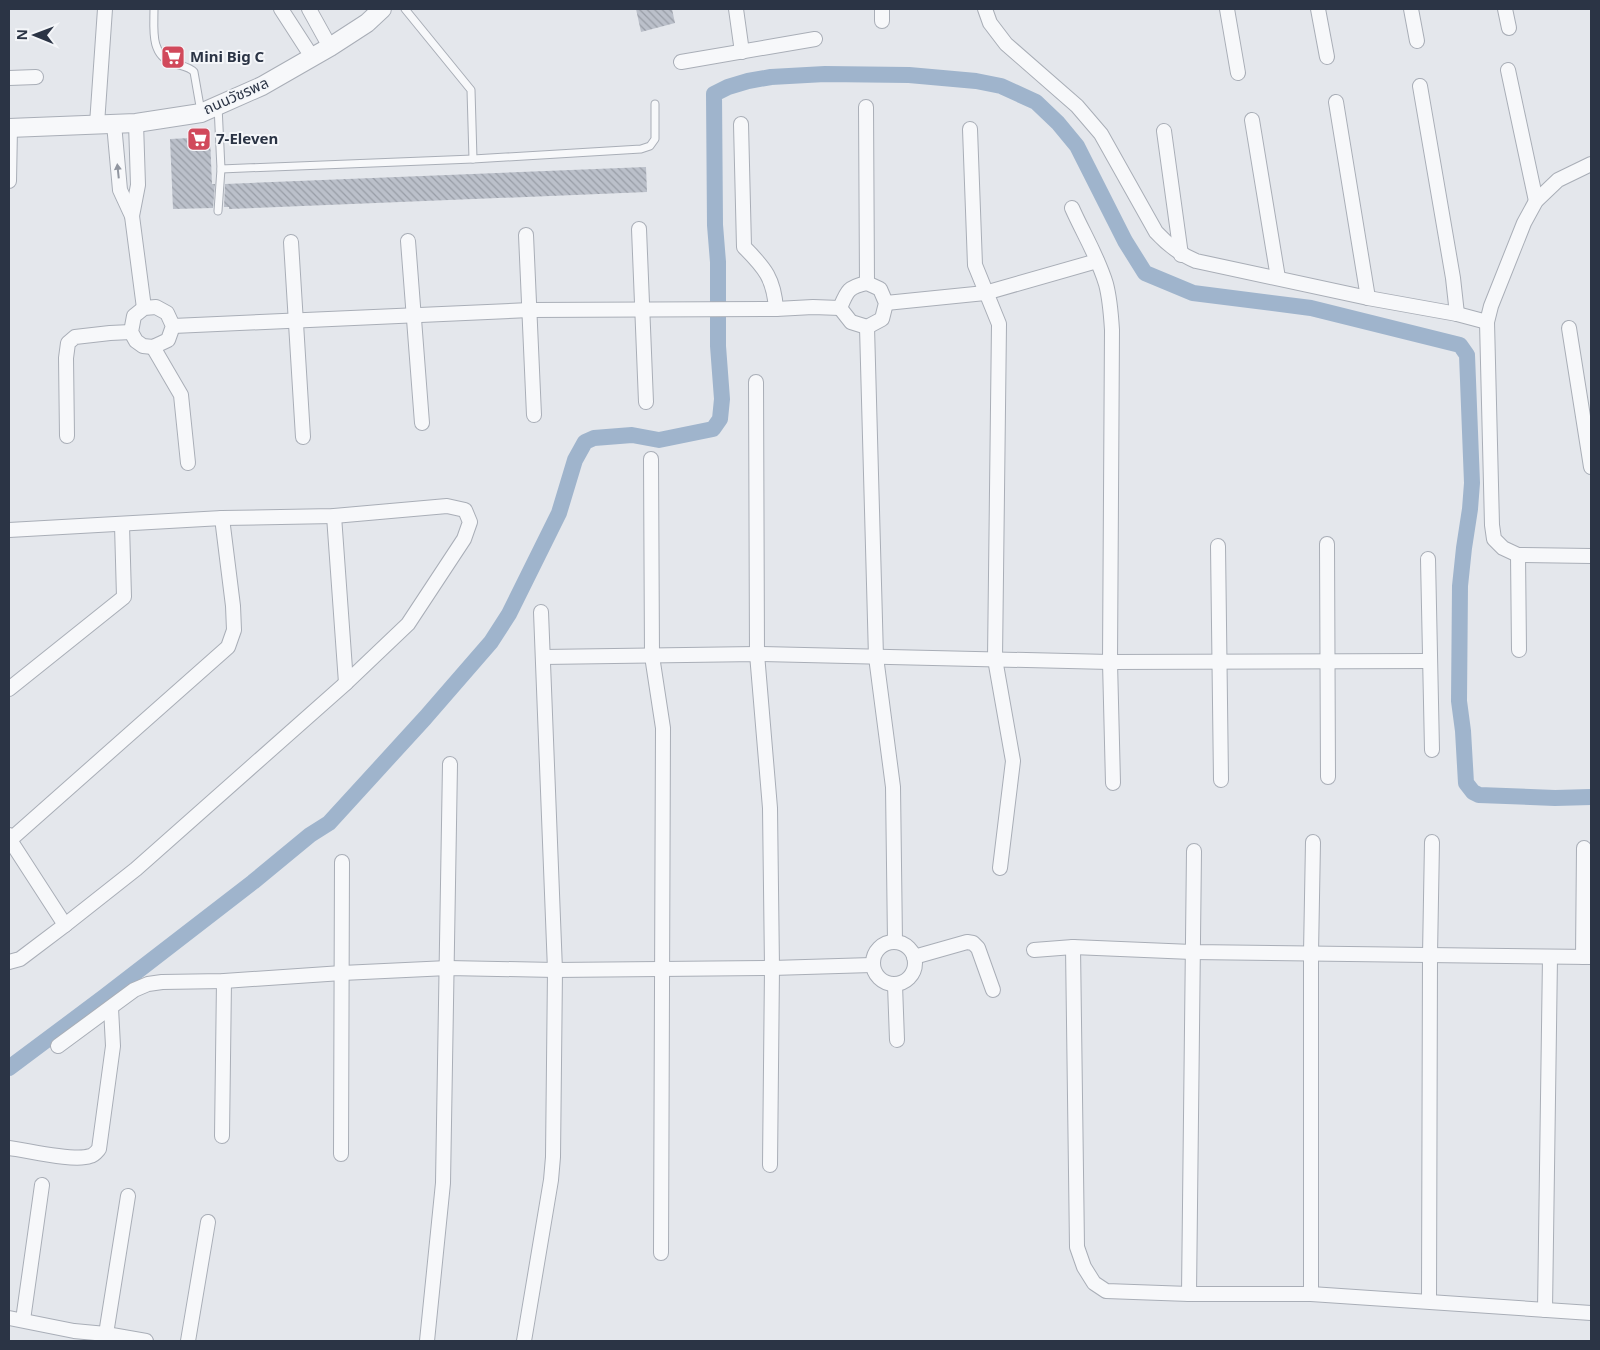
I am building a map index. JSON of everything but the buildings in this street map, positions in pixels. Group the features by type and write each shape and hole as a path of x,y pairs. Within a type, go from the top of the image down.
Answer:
{"street":[{"path":"105,9 106,124 120,190 132,216 144,308"},
{"path":"281,9 312,57"},
{"path":"310,9 330,47"},
{"name":"ถนนวัชรพล","path":"10,128 136,123 201,113 262,86 330,47 367,23 382,9"},
{"path":"736,9 742,52"},
{"path":"985,9 990,23 1006,44 1077,106 1102,134 1156,232 1169,246 1181,254 1196,261 1368,298 1457,314 1487,322"},
{"path":"1227,9 1238,73"},
{"path":"1318,9 1327,57"},
{"path":"1411,9 1417,41"},
{"path":"1505,9 1509,28"},
{"path":"681,62 815,39"},
{"path":"1508,70 1536,201"},
{"path":"9,78 36,77"},
{"path":"1420,86 1453,278 1457,314"},
{"path":"1336,102 1368,298"},
{"path":"866,107 867,283"},
{"path":"1252,120 1278,278"},
{"path":"132,216 138,185 136,123"},
{"path":"742,124 744,247 766,272 775,293 776,309"},
{"path":"9,181 10,128"},
{"path":"970,129 975,265 999,324 995,659 1013,761 1000,868"},
{"path":"1164,131 1181,254"},
{"path":"1591,164 1558,180 1536,201 1524,223 1491,306 1487,322 1492,525 1494,539 1503,548 1518,555 1591,556"},
{"path":"1072,208 1106,282 1112,330 1110,662 1113,784"},
{"path":"639,229 646,402"},
{"path":"526,235 534,415"},
{"path":"408,241 422,423"},
{"path":"290,242 303,437"},
{"path":"886,303 985,293 1097,261"},
{"path":"173,326 530,310 643,311 813,307 840,308 851,322 867,327 882,319 886,303 880,289 867,283 854,286 846,295 840,308"},
{"path":"156,307 167,313 173,326 168,340 153,347 143,346 131,332 134,316 144,308 156,307"},
{"path":"867,327 876,657 893,787 895,942"},
{"path":"1569,328 1591,467"},
{"path":"66,436 66,358 68,343 75,337 131,332"},
{"path":"153,347 181,395 188,463"},
{"path":"756,382 757,654 770,808 772,968 770,1165"},
{"path":"651,459 652,656 663,728 661,1253"},
{"path":"9,530 222,518 334,516 448,506 465,510 470,522 464,538 408,624 346,683 136,869 20,959 9,962"},
{"path":"334,516 346,683"},
{"path":"65,925 10,838 228,647 234,630 233,606 222,518"},
{"path":"9,690 124,597 122,524"},
{"path":"1326,544 1328,777"},
{"path":"1218,546 1221,780"},
{"path":"1518,555 1519,650"},
{"path":"1428,559 1432,750"},
{"path":"524,1341 551,1180 553,1157 555,970 541,612"},
{"path":"542,657 757,654 1110,662 1430,661"},
{"path":"426,1341 443,1183 450,764"},
{"path":"1310,1294 1313,842"},
{"path":"1429,1302 1432,842"},
{"path":"1034,950 1074,947 1192,952 1587,957 1584,848"},
{"path":"1189,1294 1194,851"},
{"path":"341,1154 342,862"},
{"path":"895,942 907,946 914,957 912,976 895,985 880,979 872,965 878,948 883,944 895,942"},
{"path":"914,957 967,942 973,943 978,948 992,990"},
{"path":"1074,947 1077,1247 1084,1268 1094,1283 1106,1291 1189,1294 1310,1294 1591,1313"},
{"path":"1545,1310 1550,957"},
{"path":"58,1046 134,990 148,984 162,982 224,981 448,968 555,970 872,965"},
{"path":"222,1136 224,981"},
{"path":"895,985 897,1040"},
{"path":"9,1148 72,1158 88,1157 99,1149 113,1046 111,1008"},
{"path":"23,1320 42,1185"},
{"path":"106,1334 128,1196"},
{"path":"188,1341 208,1222"},
{"path":"9,1318 23,1320 73,1336 106,1334 146,1341"}],"lane":[{"path":"154,9 154,42 160,55 171,62 191,68 194,72 201,113"},
{"path":"405,9 471,90 473,159"},
{"path":"221,170 473,159 641,149 650,146 655,139 655,104"},
{"path":"218,106 221,170 218,211"}],"waterway":[{"path":"9,1068 253,882 310,835 329,823 425,718 491,642 509,614 559,513 575,460 585,442 594,438 632,435 659,440 713,429 720,419 722,399 718,346 714,94 728,87 748,81 771,77 825,74 909,75 976,81 1001,86 1036,102 1058,123 1077,146 1125,241 1145,273 1193,293 1311,308 1460,345 1467,355 1472,483 1460,586 1459,701 1466,783 1473,792 1479,795 1555,798 1591,797"}],"place":[{"name":"Mini Big C","path":"173,57"},
{"name":"7-Eleven","path":"199,139"}]}
